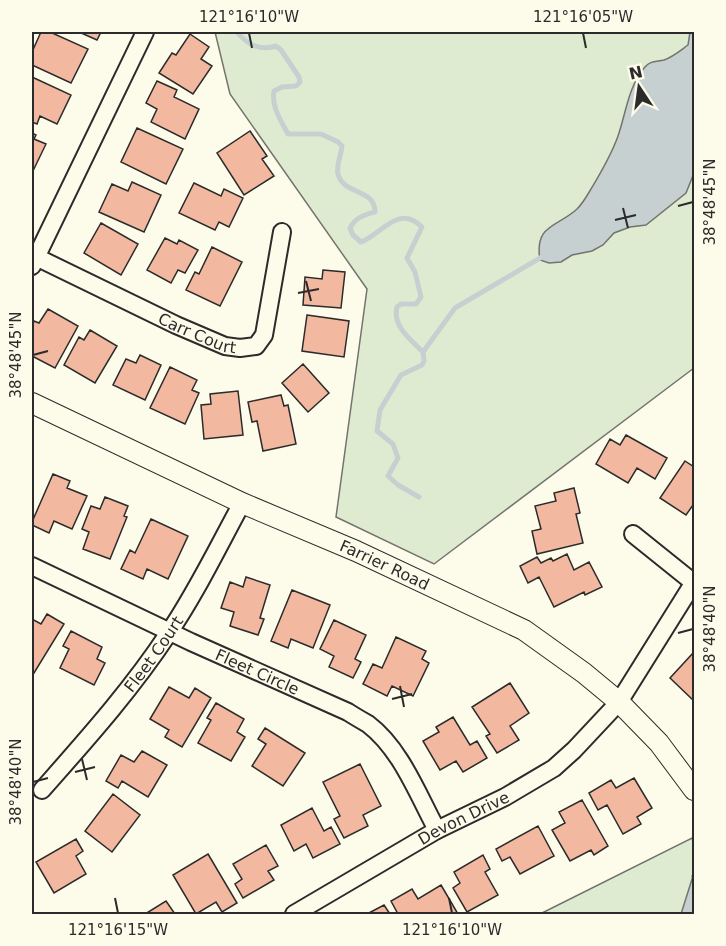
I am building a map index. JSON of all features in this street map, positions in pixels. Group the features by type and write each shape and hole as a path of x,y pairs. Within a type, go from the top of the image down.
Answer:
{"street":[{"path":"33,260 145,32"},
{"name":"Carr Court","path":"33,260 225,346 240,348 256,345 264,335 282,232"},
{"name":"Farrier Road","path":"32,403 242,503 356,551 524,630 584,673 619,702 659,743 694,790"},
{"name":"Fleet Court","path":"42,790 118,704 170,632 242,503"},
{"path":"633,534 694,583"},
{"name":"Fleet Circle","path":"32,566 170,632 348,712 368,725 386,741 437,830"},
{"name":"Devon Drive","path":"294,915 437,830 505,797 554,768 619,702 694,583"}],"green space":[{"path":"215,32 694,32 694,368 434,564 336,517 367,289 230,94"},
{"path":"692,838 694,845 694,914 540,914"}],"shaded area":[{"path":"690,32 694,32 694,173 686,193 646,225 630,227 614,233 603,245 592,251 572,255 561,262 549,263 540,260 539,248 544,233 578,207 604,166 618,136 631,92 644,68 654,62 667,59 688,45"},
{"path":"693,876 694,914 681,914"}],"building":[{"path":"41,32 50,32 88,49 71,83 32,65 32,52"},
{"path":"79,32 101,32 97,40"},
{"path":"190,34 209,47 201,59 212,66 193,94 159,73 172,53 176,55"},
{"path":"32,77 71,95 57,124 40,116 37,124 32,122"},
{"path":"157,81 177,90 174,97 199,109 185,139 151,122 157,109 146,103"},
{"path":"137,128 183,149 166,184 121,162"},
{"path":"250,131 267,156 262,159 274,176 244,195 217,153"},
{"path":"32,133 36,135 34,139 46,144 32,173"},
{"path":"132,182 161,195 144,232 99,212 112,184 128,191"},
{"path":"194,183 221,196 224,189 243,198 229,227 219,222 215,230 179,213"},
{"path":"101,223 138,244 121,275 84,253"},
{"path":"165,238 177,244 179,240 198,250 185,273 178,270 171,283 147,270"},
{"path":"212,247 242,262 220,306 186,290 195,272 199,274"},
{"path":"323,270 345,272 341,308 303,305 305,277 322,279"},
{"path":"48,309 78,326 55,368 32,356 32,326 34,321 39,323"},
{"path":"307,315 349,321 344,357 302,351"},
{"path":"90,330 117,346 95,383 64,365 79,337 84,340"},
{"path":"140,355 161,365 145,400 113,385 126,359 136,363"},
{"path":"303,364 329,393 308,412 282,383"},
{"path":"170,367 197,380 192,390 199,393 185,424 150,408"},
{"path":"238,391 243,435 204,439 201,405 211,404 210,394"},
{"path":"281,395 284,406 288,405 296,444 263,451 257,421 252,422 248,402"},
{"path":"626,435 667,458 655,479 637,468 628,483 596,464 610,439 620,445"},
{"path":"685,461 694,467 694,507 693,505 686,515 660,498"},
{"path":"53,474 70,481 67,488 87,496 72,529 54,521 49,533 32,525 32,522"},
{"path":"574,488 580,513 576,514 583,543 537,554 532,531 541,529 535,506 556,501 554,493"},
{"path":"105,497 128,506 124,516 127,517 110,559 83,549 89,532 82,529 91,506 100,509"},
{"path":"151,519 188,536 168,579 147,569 143,579 121,569 130,550 135,553"},
{"path":"567,554 574,570 589,562 602,587 585,595 584,592 554,607 539,577 528,583 520,566 537,557 541,563 551,558 553,561"},
{"path":"246,577 270,585 260,618 264,619 258,635 230,626 234,612 221,608 230,582 243,587"},
{"path":"292,590 330,605 313,648 291,639 288,648 271,641"},
{"path":"47,614 64,624 34,673 32,671 32,619 41,624"},
{"path":"334,620 366,635 355,659 361,662 353,678 329,667 334,656 320,649"},
{"path":"71,631 102,647 97,659 105,663 94,685 60,668 69,649 63,646"},
{"path":"396,637 426,651 422,659 429,663 413,696 392,686 387,696 363,684 373,664 382,668"},
{"path":"694,652 694,701 670,678"},
{"path":"510,683 529,713 510,726 519,740 497,753 486,736 490,734 472,707"},
{"path":"169,687 189,698 195,688 211,698 182,747 165,737 169,730 150,719"},
{"path":"216,703 244,719 237,732 245,737 231,761 198,743 211,720 207,718"},
{"path":"453,717 470,745 477,741 487,758 463,772 456,761 440,770 423,741 439,732 436,727"},
{"path":"265,728 305,753 283,786 252,766 266,744 258,739"},
{"path":"142,751 167,765 148,797 122,781 118,788 106,781 121,755 134,762"},
{"path":"360,764 381,806 363,815 368,826 344,838 334,819 340,816 323,782"},
{"path":"634,778 652,808 637,817 641,824 623,834 607,805 598,810 589,793 611,780 616,788"},
{"path":"113,794 140,815 112,852 85,831"},
{"path":"582,800 608,846 594,855 591,850 570,861 552,830 565,823 559,812"},
{"path":"312,808 324,831 331,827 340,844 313,858 306,844 294,851 281,825"},
{"path":"538,826 554,856 520,874 510,857 502,861 496,849"},
{"path":"76,839 83,851 76,856 86,874 54,893 36,862"},
{"path":"266,845 278,866 268,871 274,880 243,898 235,884 242,879 233,864"},
{"path":"208,854 237,903 222,912 216,902 196,914 173,875"},
{"path":"483,855 490,869 485,872 498,895 467,912 453,888 460,883 454,872"},
{"path":"441,885 458,914 398,914 391,901 412,889 418,899"},
{"path":"166,901 175,914 145,914"},
{"path":"384,905 390,914 367,914"}],"waterway":[{"path":"237,32 254,46 264,48 276,46 299,77 300,82 296,86 282,87 274,91 275,108 288,134 321,134 342,146 338,167 341,181 370,199 374,204 375,212 355,221 350,228 353,235 361,242 391,222 405,218 422,227 407,258 415,272 421,297 416,304 401,304 397,307 396,314 404,332 423,352"},
{"path":"419,497 398,485 388,476 398,458 393,444 377,431 380,410 401,375 422,365 423,352 455,308 545,255"}]}
